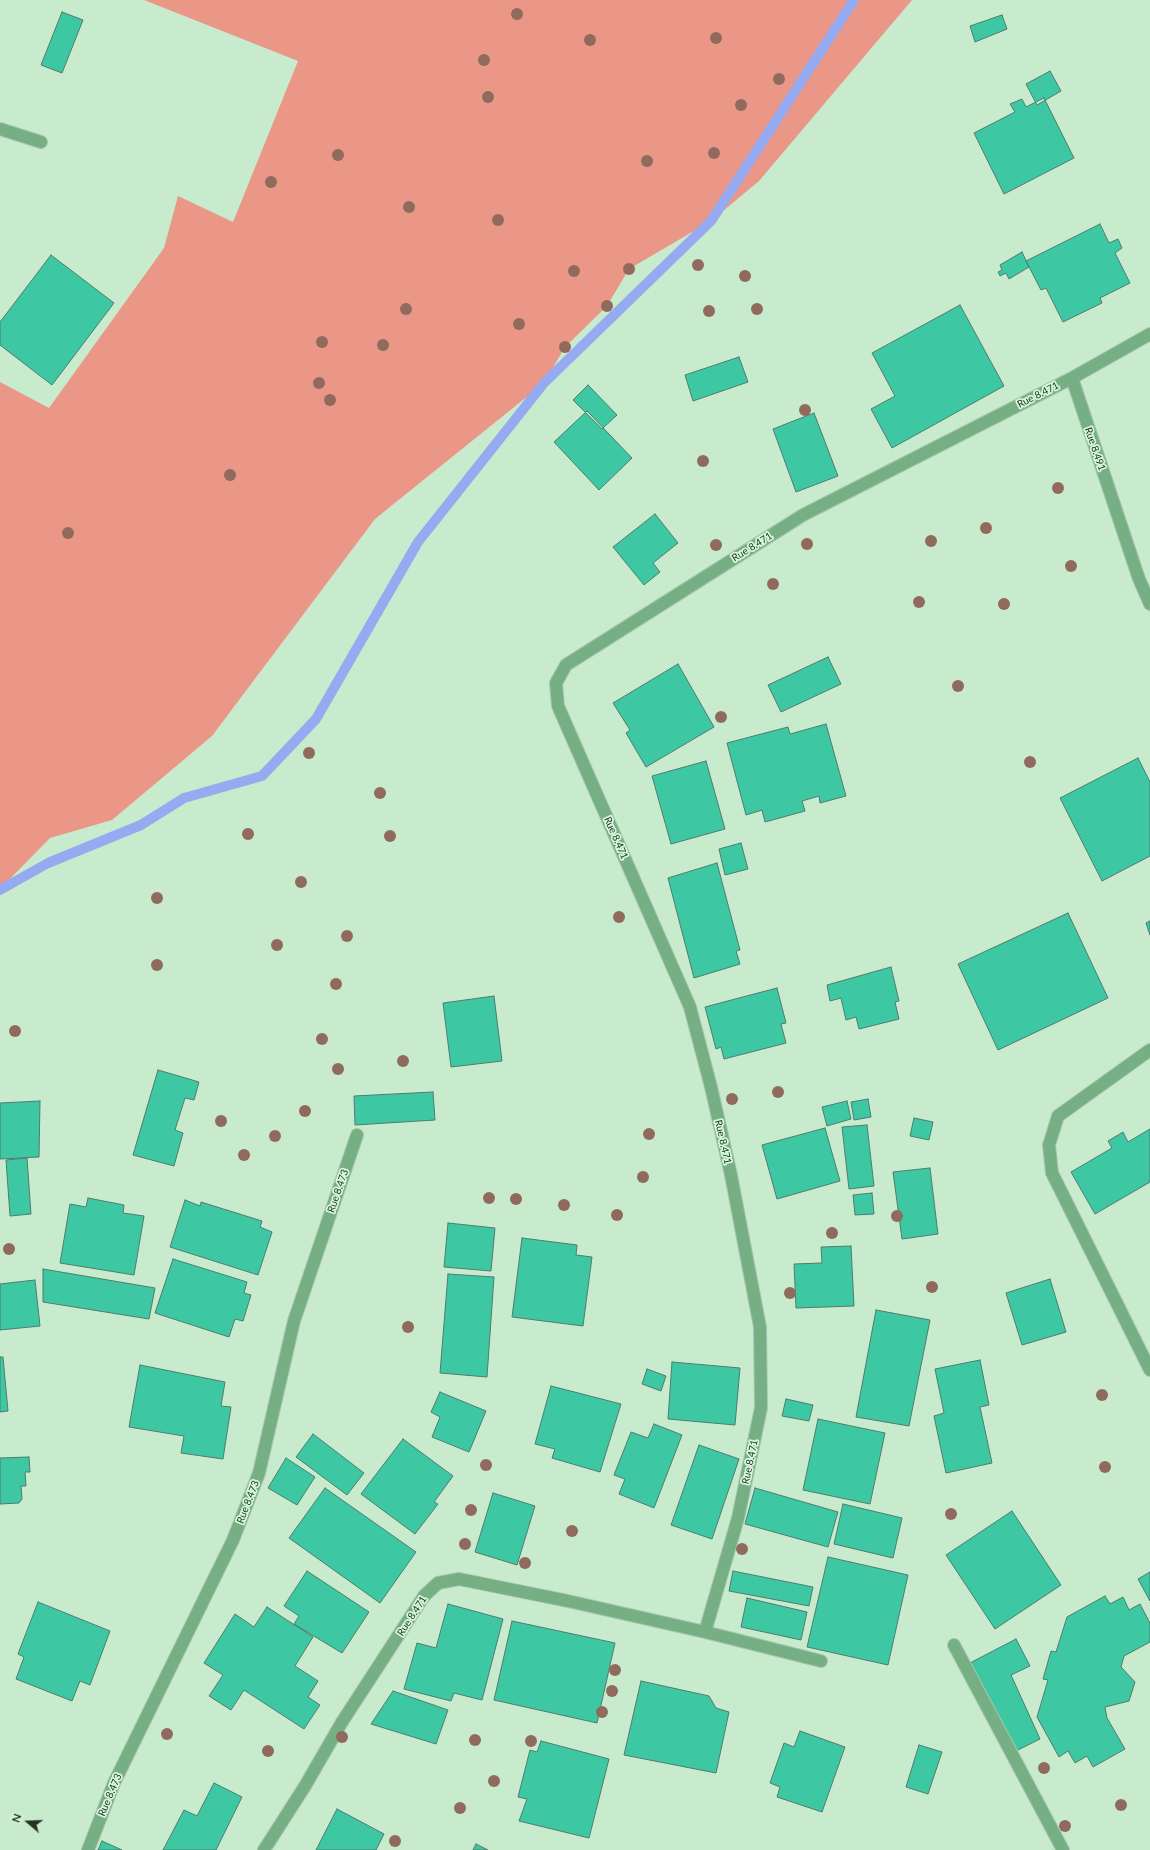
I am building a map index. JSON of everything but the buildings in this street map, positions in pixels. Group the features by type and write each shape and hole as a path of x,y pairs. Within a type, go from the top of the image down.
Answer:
{"street":[{"path":"0,129 41,142"},
{"path":"1072,378 1150,334"},
{"name":"Rue 8.491","path":"1072,378 1139,579 1150,604"},
{"name":"Rue 8.471","path":"264,1850 342,1722 424,1596 438,1583 459,1579 568,1601 705,1632 738,1518 761,1408 760,1327 731,1175 711,1087 690,1007 558,706 556,683 566,665 803,515 1072,378"},
{"path":"1150,1050 1058,1116 1049,1145 1052,1173 1150,1370"},
{"name":"Rue 8.473","path":"88,1850 114,1783 233,1540 259,1473 294,1321 357,1135"},
{"path":"705,1632 821,1661"},
{"path":"954,1645 1064,1850"}],"shaded area":[{"path":"144,0 912,0 759,181 711,221 629,269 607,306 565,347 544,383 375,519 212,736 112,820 50,838 0,889 0,382 49,408 164,248 178,196 233,222 298,61"}],"waterway":[{"path":"0,890 48,863 141,825 184,798 262,776 316,719 418,542 544,383 711,221 854,0"}]}
